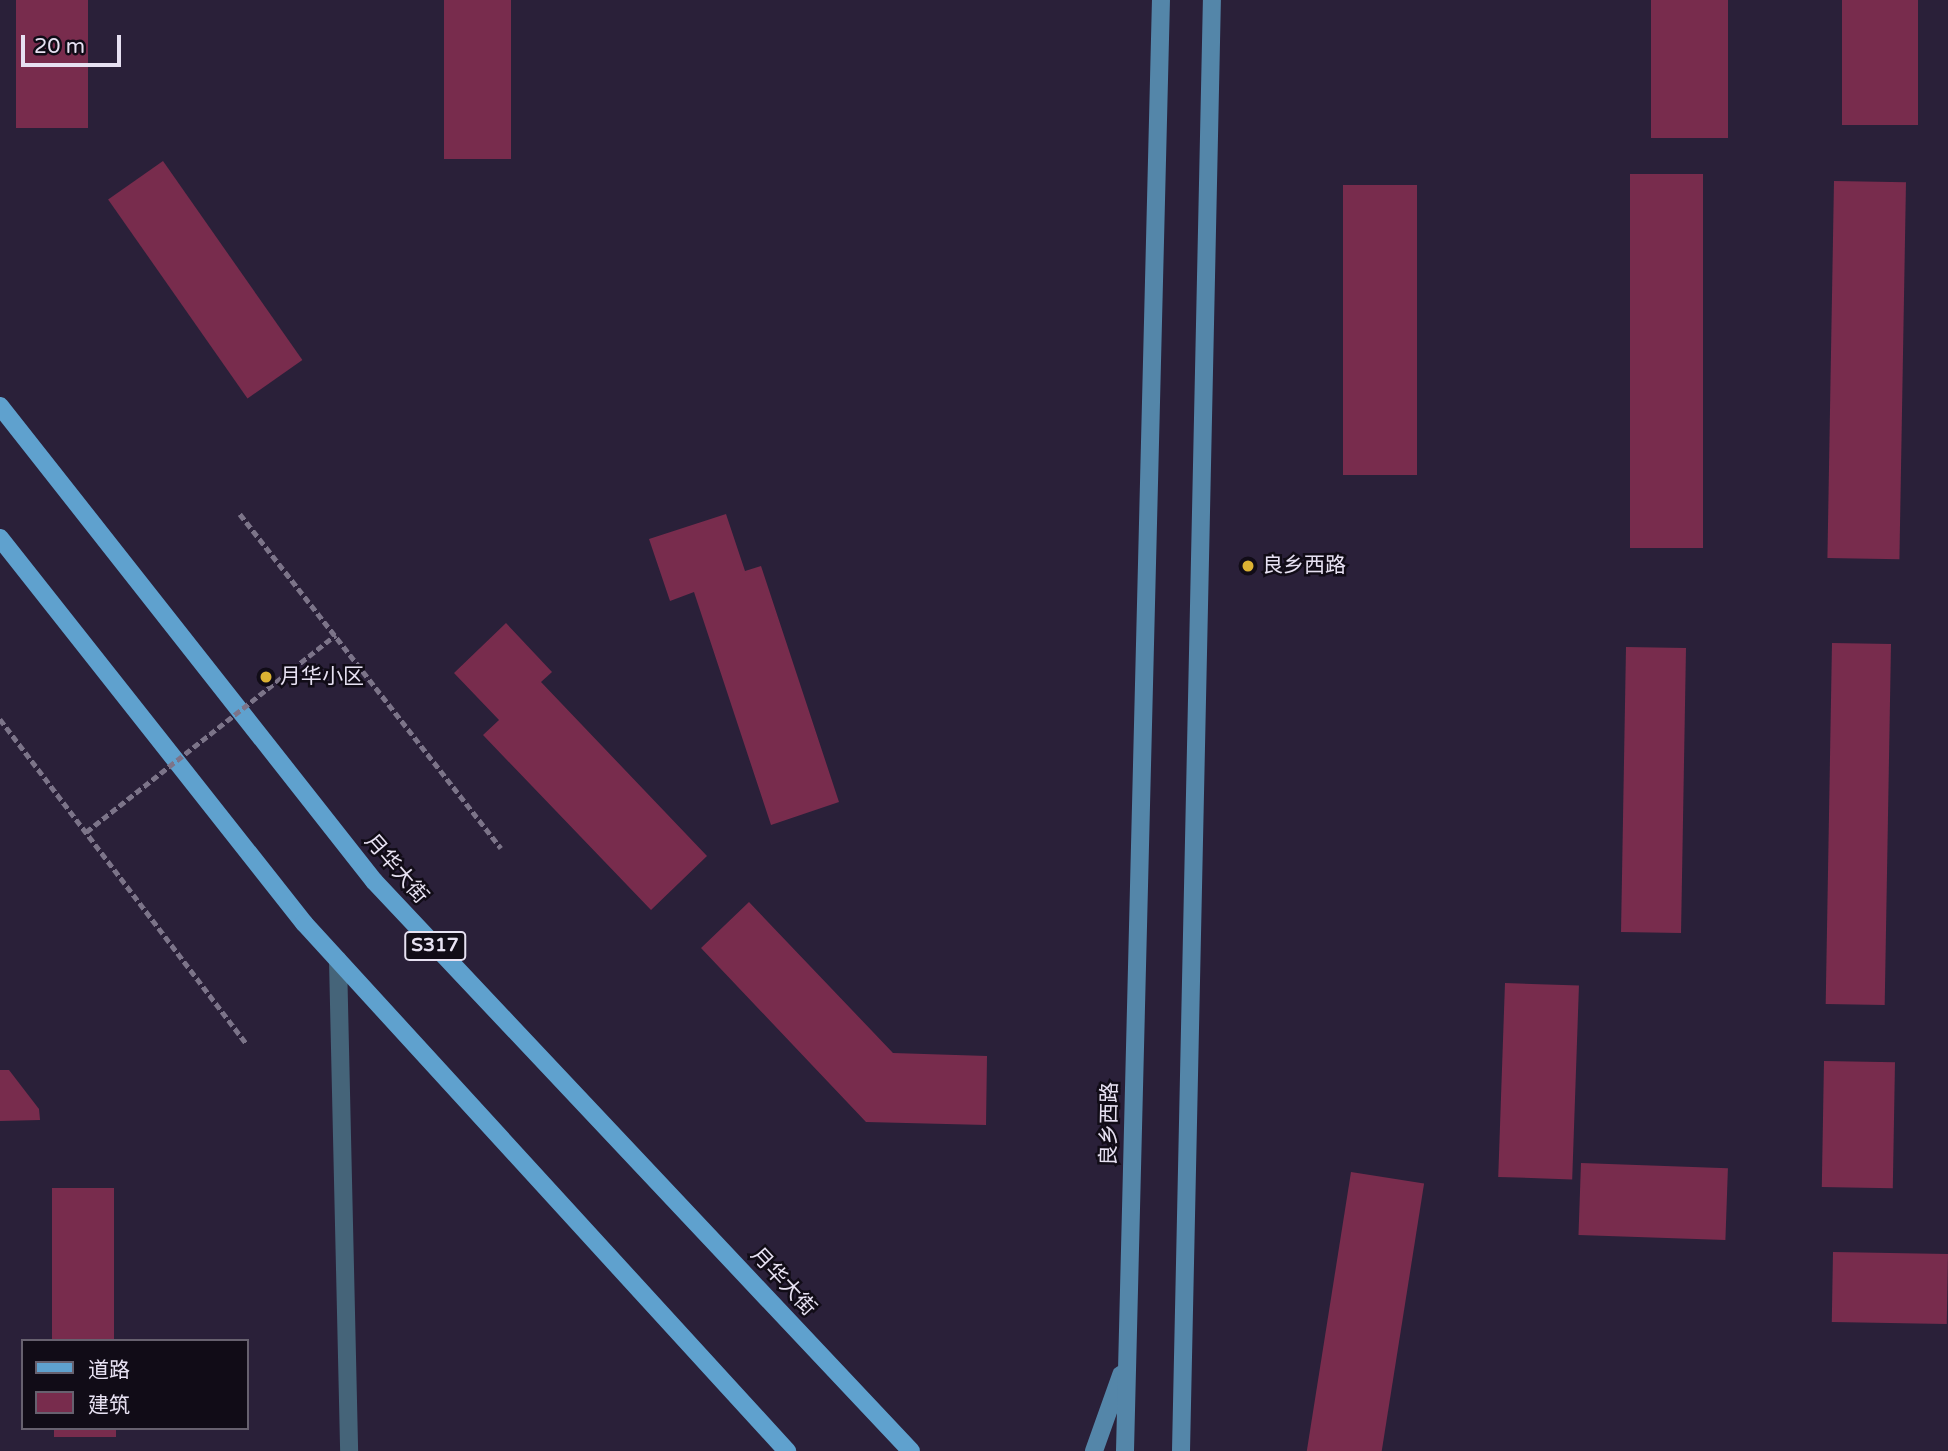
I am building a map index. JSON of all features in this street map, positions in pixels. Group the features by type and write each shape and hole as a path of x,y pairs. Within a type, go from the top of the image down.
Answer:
{"main road":[{"name":"良乡西路","path":"1125,1451 1161,0"},
{"path":"1181,1451 1212,0"},
{"name":"月华大街","path":"0,406 374,881 911,1451"},
{"path":"0,538 100,671 338,960 787,1451"},
{"path":"1094,1451 1127,1355"}],"street":[{"path":"338,960 349,1451"}],"path":[{"path":"240,514 502,848"},
{"path":"86,832 335,635"},
{"path":"0,719 247,1043"}],"building":[{"path":"16,0 88,0 88,128 16,128"},
{"path":"444,0 511,0 511,159 444,159"},
{"path":"1651,0 1728,0 1728,138 1651,138"},
{"path":"1842,0 1918,0 1918,125 1842,125"},
{"path":"163,161 302,360 247,398 108,199"},
{"path":"1630,174 1703,174 1703,548 1630,548"},
{"path":"1834,181 1906,182 1899,559 1827,558"},
{"path":"1343,185 1417,185 1417,475 1343,475"},
{"path":"726,514 745,571 761,566 839,802 771,825 694,592 670,601 649,539"},
{"path":"506,623 552,672 541,682 707,856 651,910 483,735 499,720 454,673"},
{"path":"1832,643 1891,644 1885,1005 1826,1004"},
{"path":"1626,647 1686,648 1681,933 1621,932"},
{"path":"749,902 893,1053 987,1056 986,1125 866,1122 701,948"},
{"path":"1505,983 1579,986 1572,1179 1498,1177"},
{"path":"1824,1061 1895,1062 1893,1188 1822,1187"},
{"path":"0,1070 9,1070 39,1109 40,1120 0,1121"},
{"path":"1581,1163 1728,1168 1725,1240 1578,1235"},
{"path":"1351,1172 1424,1184 1382,1451 1307,1451"},
{"path":"52,1188 114,1188 114,1339 52,1339"},
{"path":"1833,1252 1948,1254 1947,1324 1832,1322"},
{"path":"54,1430 116,1430 116,1437 54,1437"}],"place":[{"name":"良乡西路","path":"1248,566"},
{"name":"月华小区","path":"266,677"}]}
